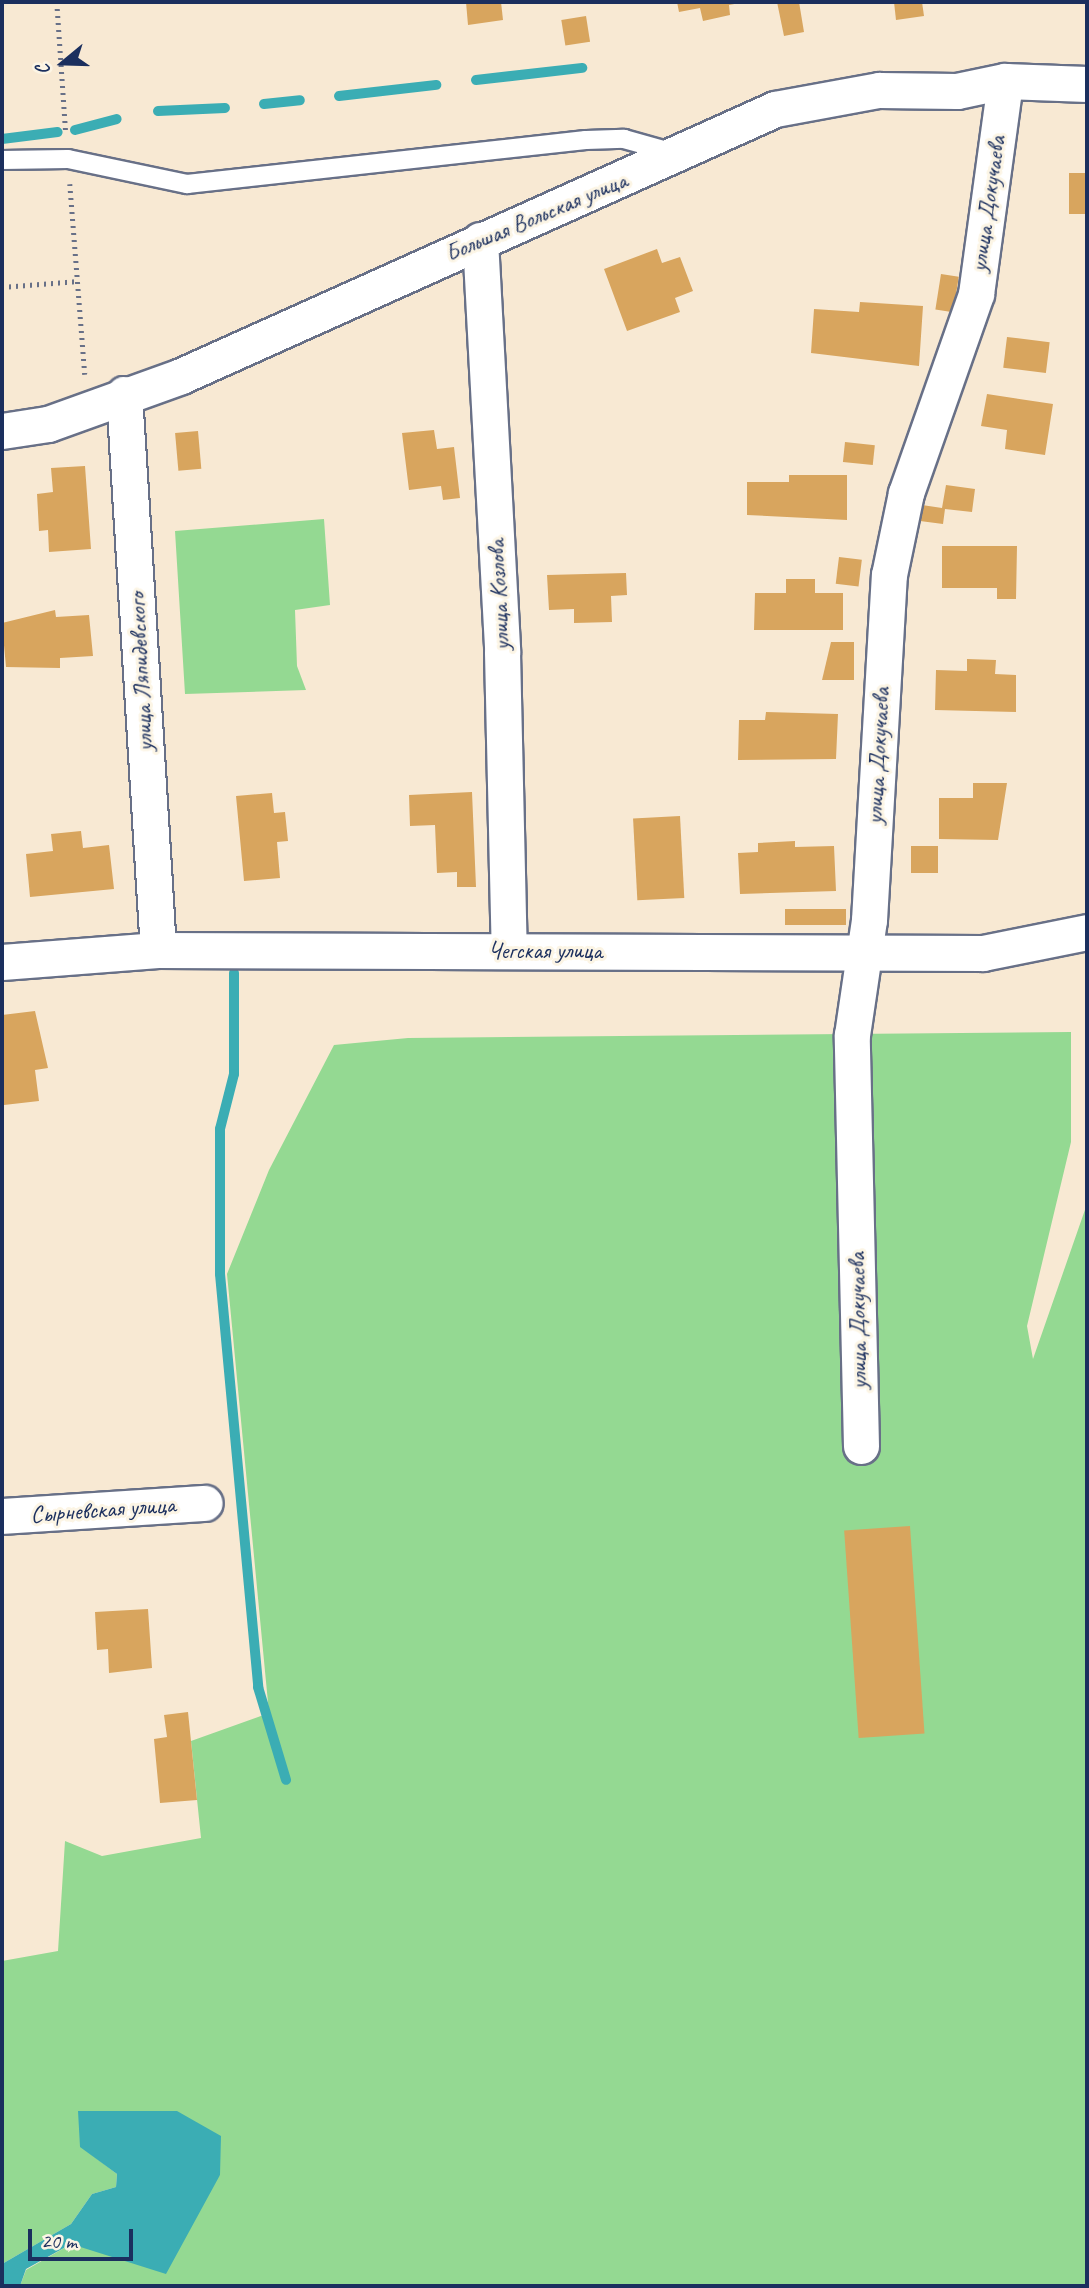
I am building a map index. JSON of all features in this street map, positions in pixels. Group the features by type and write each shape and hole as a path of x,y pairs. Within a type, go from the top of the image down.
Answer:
{"street":[{"name":"Большая Вольская улица","path":"2,431 48,424 87,407 181,376 480,240 682,155 775,109 878,90 957,91 1005,81 1087,84"},
{"name":"улица Докучаева","path":"861,1446 852,1068 865,952 895,533 965,341 1005,81"},
{"name":"улица Козлова","path":"480,240 502,652 509,951"},
{"name":"улица Ляпидевского","path":"124,394 158,950"},
{"name":"Чегская улица","path":"2,961 158,950 983,953 1087,932"},
{"name":"Сырневская улица","path":"2,1516 205,1503"}],"lane":[{"path":"2,160 68,159 187,184 586,140 624,139 682,155"}],"path":[{"path":"57,2 87,407"},
{"path":"2,286 79,281"}],"green space":[{"path":"324,519 330,605 295,610 297,666 306,690 185,694 175,531"},
{"path":"1071,1032 1071,1142 1027,1326 1033,1359 1087,1204 1087,2286 20,2286 26,2270 71,2244 220,2175 80,2146 117,2174 116,2187 92,2194 71,2224 2,2264 2,1961 58,1951 65,1841 102,1856 201,1838 191,1741 269,1713 227,1274 269,1170 334,1045 408,1038"}],"water":[{"path":"78,2111 177,2111 221,2136 220,2175 166,2274 71,2244 26,2269 20,2286 2,2286 2,2264 71,2224 92,2194 116,2187 117,2174 80,2147"}],"building":[{"path":"466,2 501,2 503,20 468,25"},
{"path":"677,2 740,3 729,5 730,15 703,21 700,8 679,12"},
{"path":"777,2 799,2 804,32 784,36"},
{"path":"894,2 922,2 924,16 896,20"},
{"path":"586,16 590,42 565,46 561,20"},
{"path":"1069,173 1087,173 1087,214 1069,214"},
{"path":"657,249 662,263 680,257 693,291 675,298 680,312 627,331 604,269"},
{"path":"941,274 959,277 953,312 935,310"},
{"path":"860,302 923,306 919,366 811,353 814,309 859,312"},
{"path":"1007,337 1050,342 1046,373 1003,368"},
{"path":"987,394 1053,404 1045,455 1005,449 1007,430 981,426"},
{"path":"434,430 437,449 454,447 460,498 443,500 441,486 409,490 402,433"},
{"path":"198,431 201,469 178,471 175,433"},
{"path":"845,442 875,445 873,465 843,462"},
{"path":"85,466 91,549 49,552 48,530 39,531 37,494 53,492 51,468"},
{"path":"789,475 847,475 847,520 747,515 747,482 789,482"},
{"path":"946,485 975,489 972,512 945,509 943,524 920,521 922,505 942,508"},
{"path":"942,546 1017,546 1016,599 997,599 997,588 942,588"},
{"path":"839,557 862,560 859,587 836,584"},
{"path":"626,573 627,595 611,596 612,622 574,623 574,609 549,610 547,575"},
{"path":"786,579 815,579 815,593 843,593 843,630 754,630 755,593 786,593"},
{"path":"55,610 56,617 89,615 93,656 60,658 60,668 6,667 2,623"},
{"path":"831,642 854,642 854,680 822,680"},
{"path":"967,659 996,660 995,674 1016,675 1016,712 935,710 936,670 967,671"},
{"path":"766,712 838,714 836,759 738,760 739,720 765,720"},
{"path":"973,783 1007,783 998,840 939,839 939,798 973,798"},
{"path":"472,792 476,887 457,887 457,872 437,873 435,825 410,826 409,795"},
{"path":"272,793 274,813 285,812 288,841 277,842 280,878 244,881 236,796"},
{"path":"680,816 684,898 637,900 633,818"},
{"path":"81,831 83,848 109,845 114,889 30,897 26,854 53,851 51,834"},
{"path":"795,841 795,847 834,846 836,891 740,894 738,853 758,852 758,843"},
{"path":"911,846 938,846 938,873 911,873"},
{"path":"785,909 846,909 846,925 785,925"},
{"path":"35,1011 48,1068 35,1070 39,1101 4,1105 2,1015"},
{"path":"910,1526 925,1733 859,1738 844,1531"},
{"path":"148,1609 152,1668 109,1673 108,1649 97,1650 95,1612"},
{"path":"188,1712 197,1800 160,1803 154,1739 167,1737 164,1715"}],"waterway":[{"path":"476,80 582,68"},
{"path":"339,96 436,85"},
{"path":"264,104 300,100"},
{"path":"158,111 225,108"},
{"path":"75,130 117,119"},
{"path":"2,139 58,132"},
{"path":"234,973 234,1074 220,1129 220,1274 258,1687 286,1780"}]}
